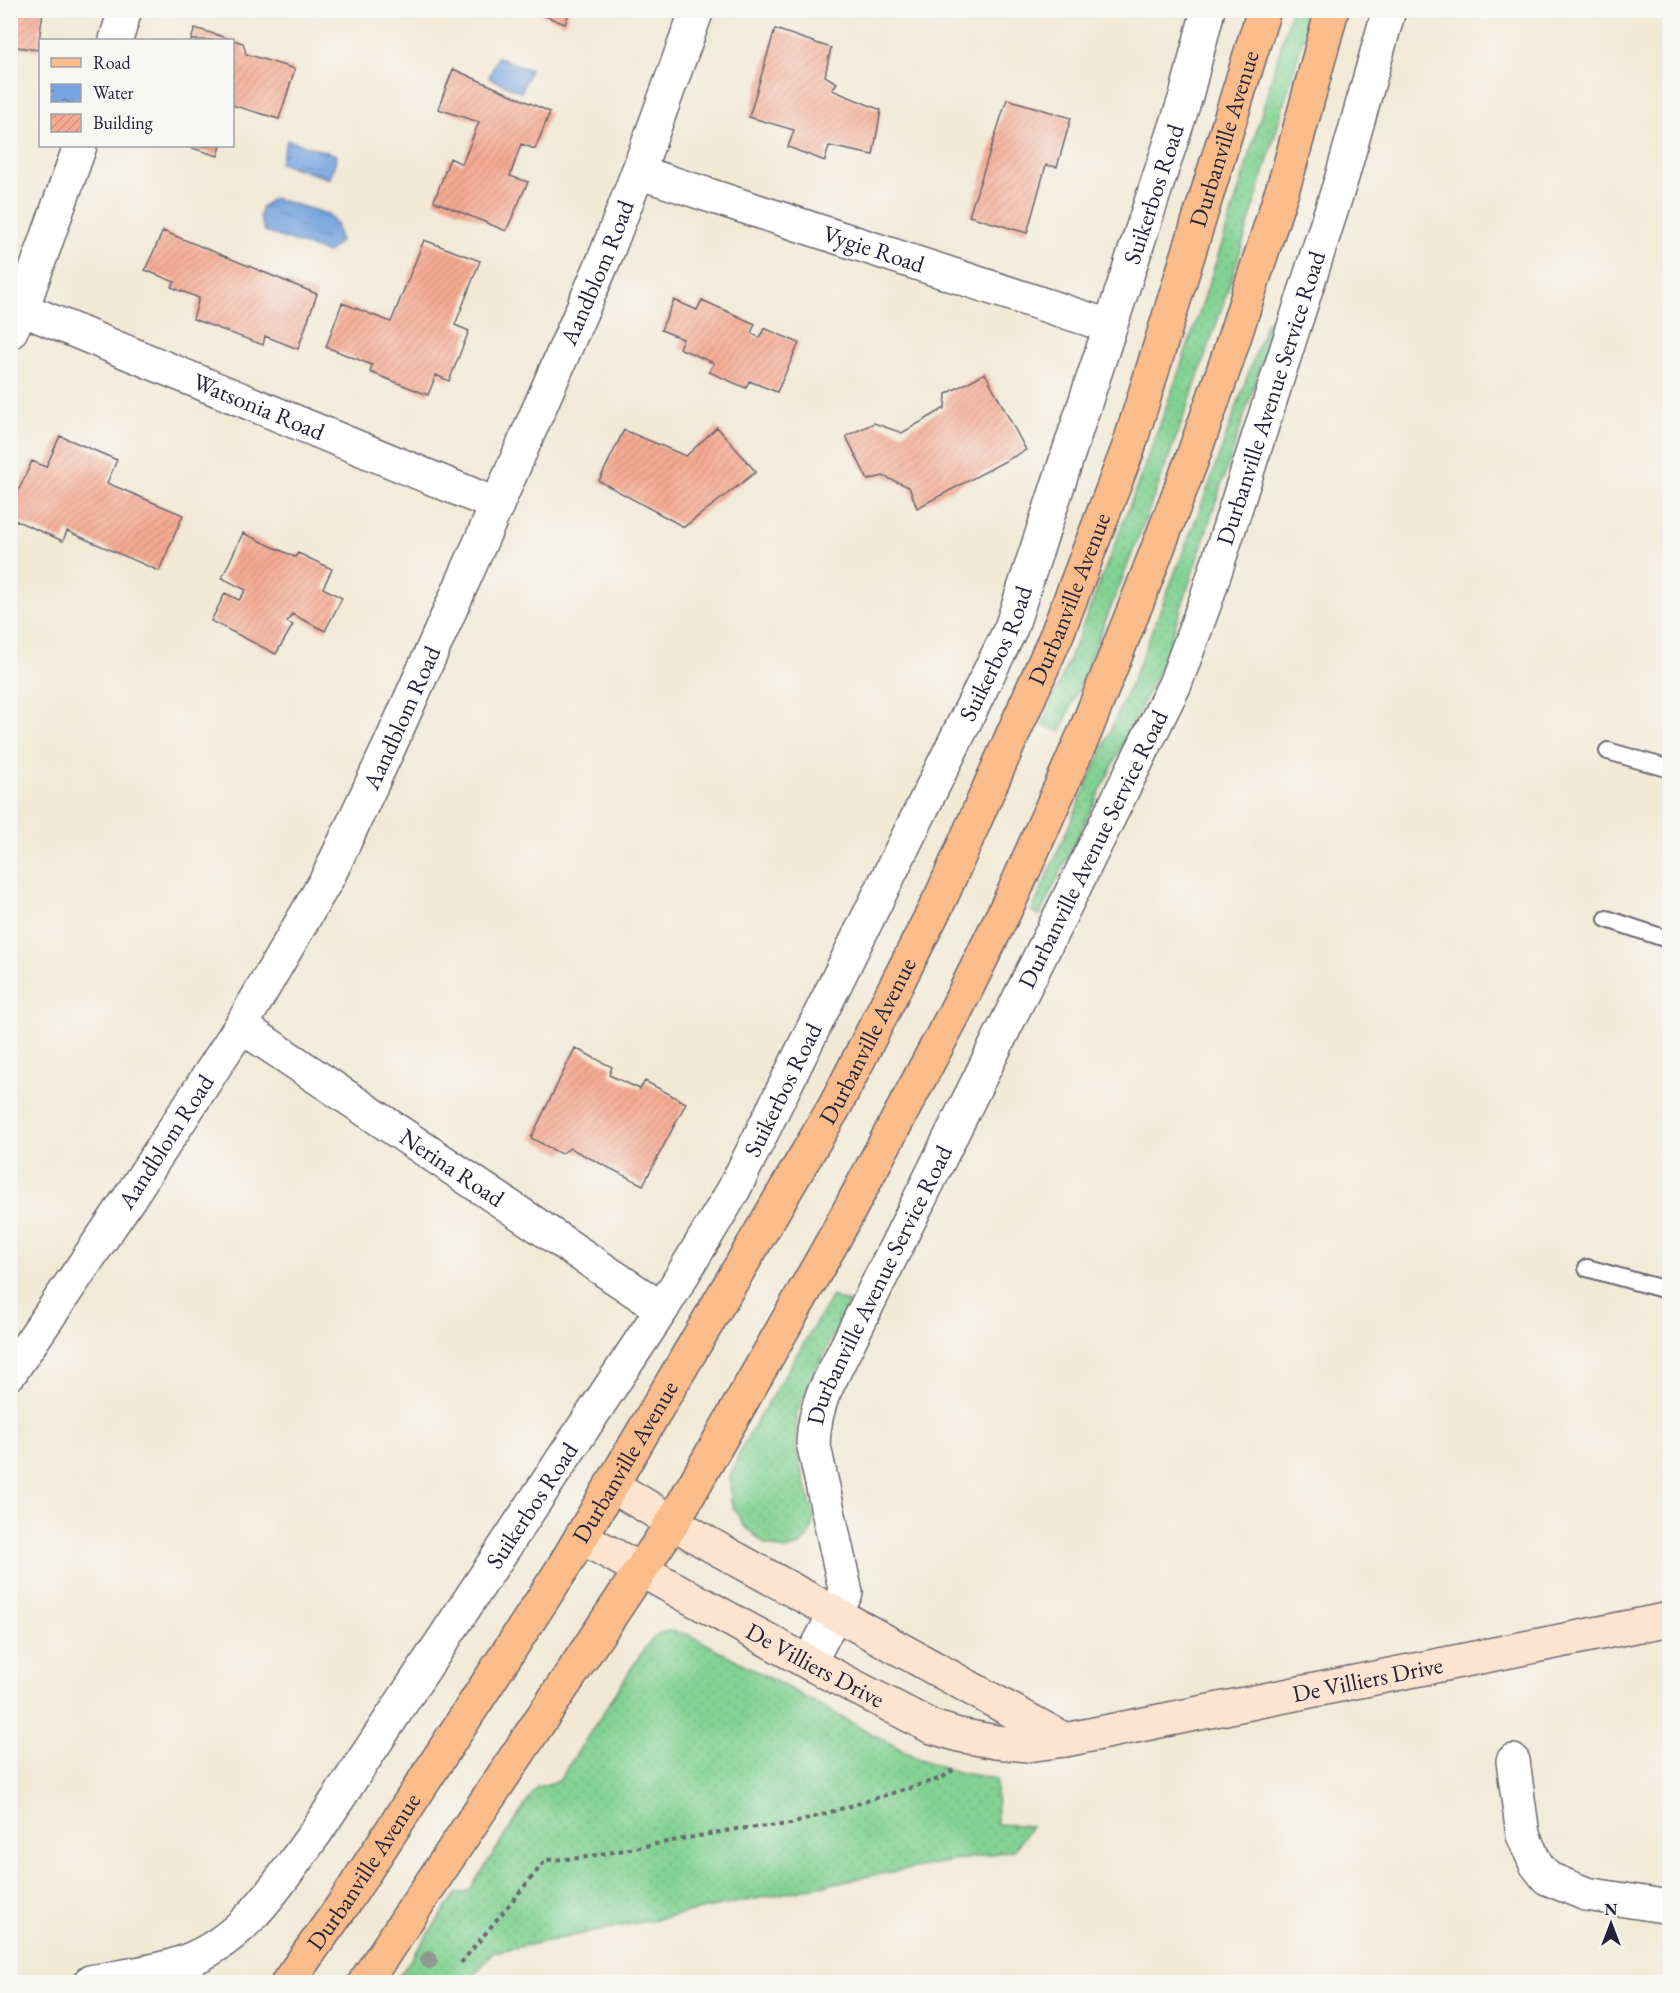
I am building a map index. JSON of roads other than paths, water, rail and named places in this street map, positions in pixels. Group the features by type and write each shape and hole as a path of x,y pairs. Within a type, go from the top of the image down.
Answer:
{"main road":[{"name":"Durbanville Avenue","path":"288,1983 343,1905 581,1537 835,1106 942,895 1057,634 1128,449 1264,10"},
{"path":"365,1983 673,1522 834,1239 955,1012 1014,892 1085,732 1146,582 1226,363 1288,172 1332,10"}],"street":[{"path":"116,39 125,10"},
{"name":"Aandblom Road","path":"10,1373 130,1197 241,1026 328,878 390,745 606,255 697,10"},
{"name":"Suikerbos Road","path":"90,1983 185,1961 227,1938 259,1909 316,1832 662,1309 733,1191 1011,628 1186,96 1208,10"},
{"name":"Durbanville Avenue Service Road","path":"809,1663 846,1593 813,1442 814,1422 818,1407 833,1372 1175,684 1206,600 1342,177 1389,10"},
{"path":"16,320 80,147"},
{"name":"Vygie Road","path":"638,172 1109,326"},
{"name":"Watsonia Road","path":"16,320 497,505"},
{"name":"Nerina Road","path":"241,1026 662,1309"},
{"path":"611,1485 673,1522 1065,1740"},
{"name":"De Villiers Drive","path":"581,1537 905,1714 950,1732 996,1743 1028,1745 1065,1740 1670,1619"},
{"path":"1513,1761 1524,1834 1536,1864 1547,1878 1586,1894 1670,1907"}],"lane":[{"path":"1608,751 1670,769"},
{"path":"1607,919 1670,940"},
{"path":"1587,1268 1670,1291"}],"water":[{"path":"497,57 530,70 521,92 489,78"},
{"path":"287,140 337,155 330,179 280,163"},
{"path":"273,198 328,214 336,224 340,241 328,253 265,232 260,219 261,208"}]}
